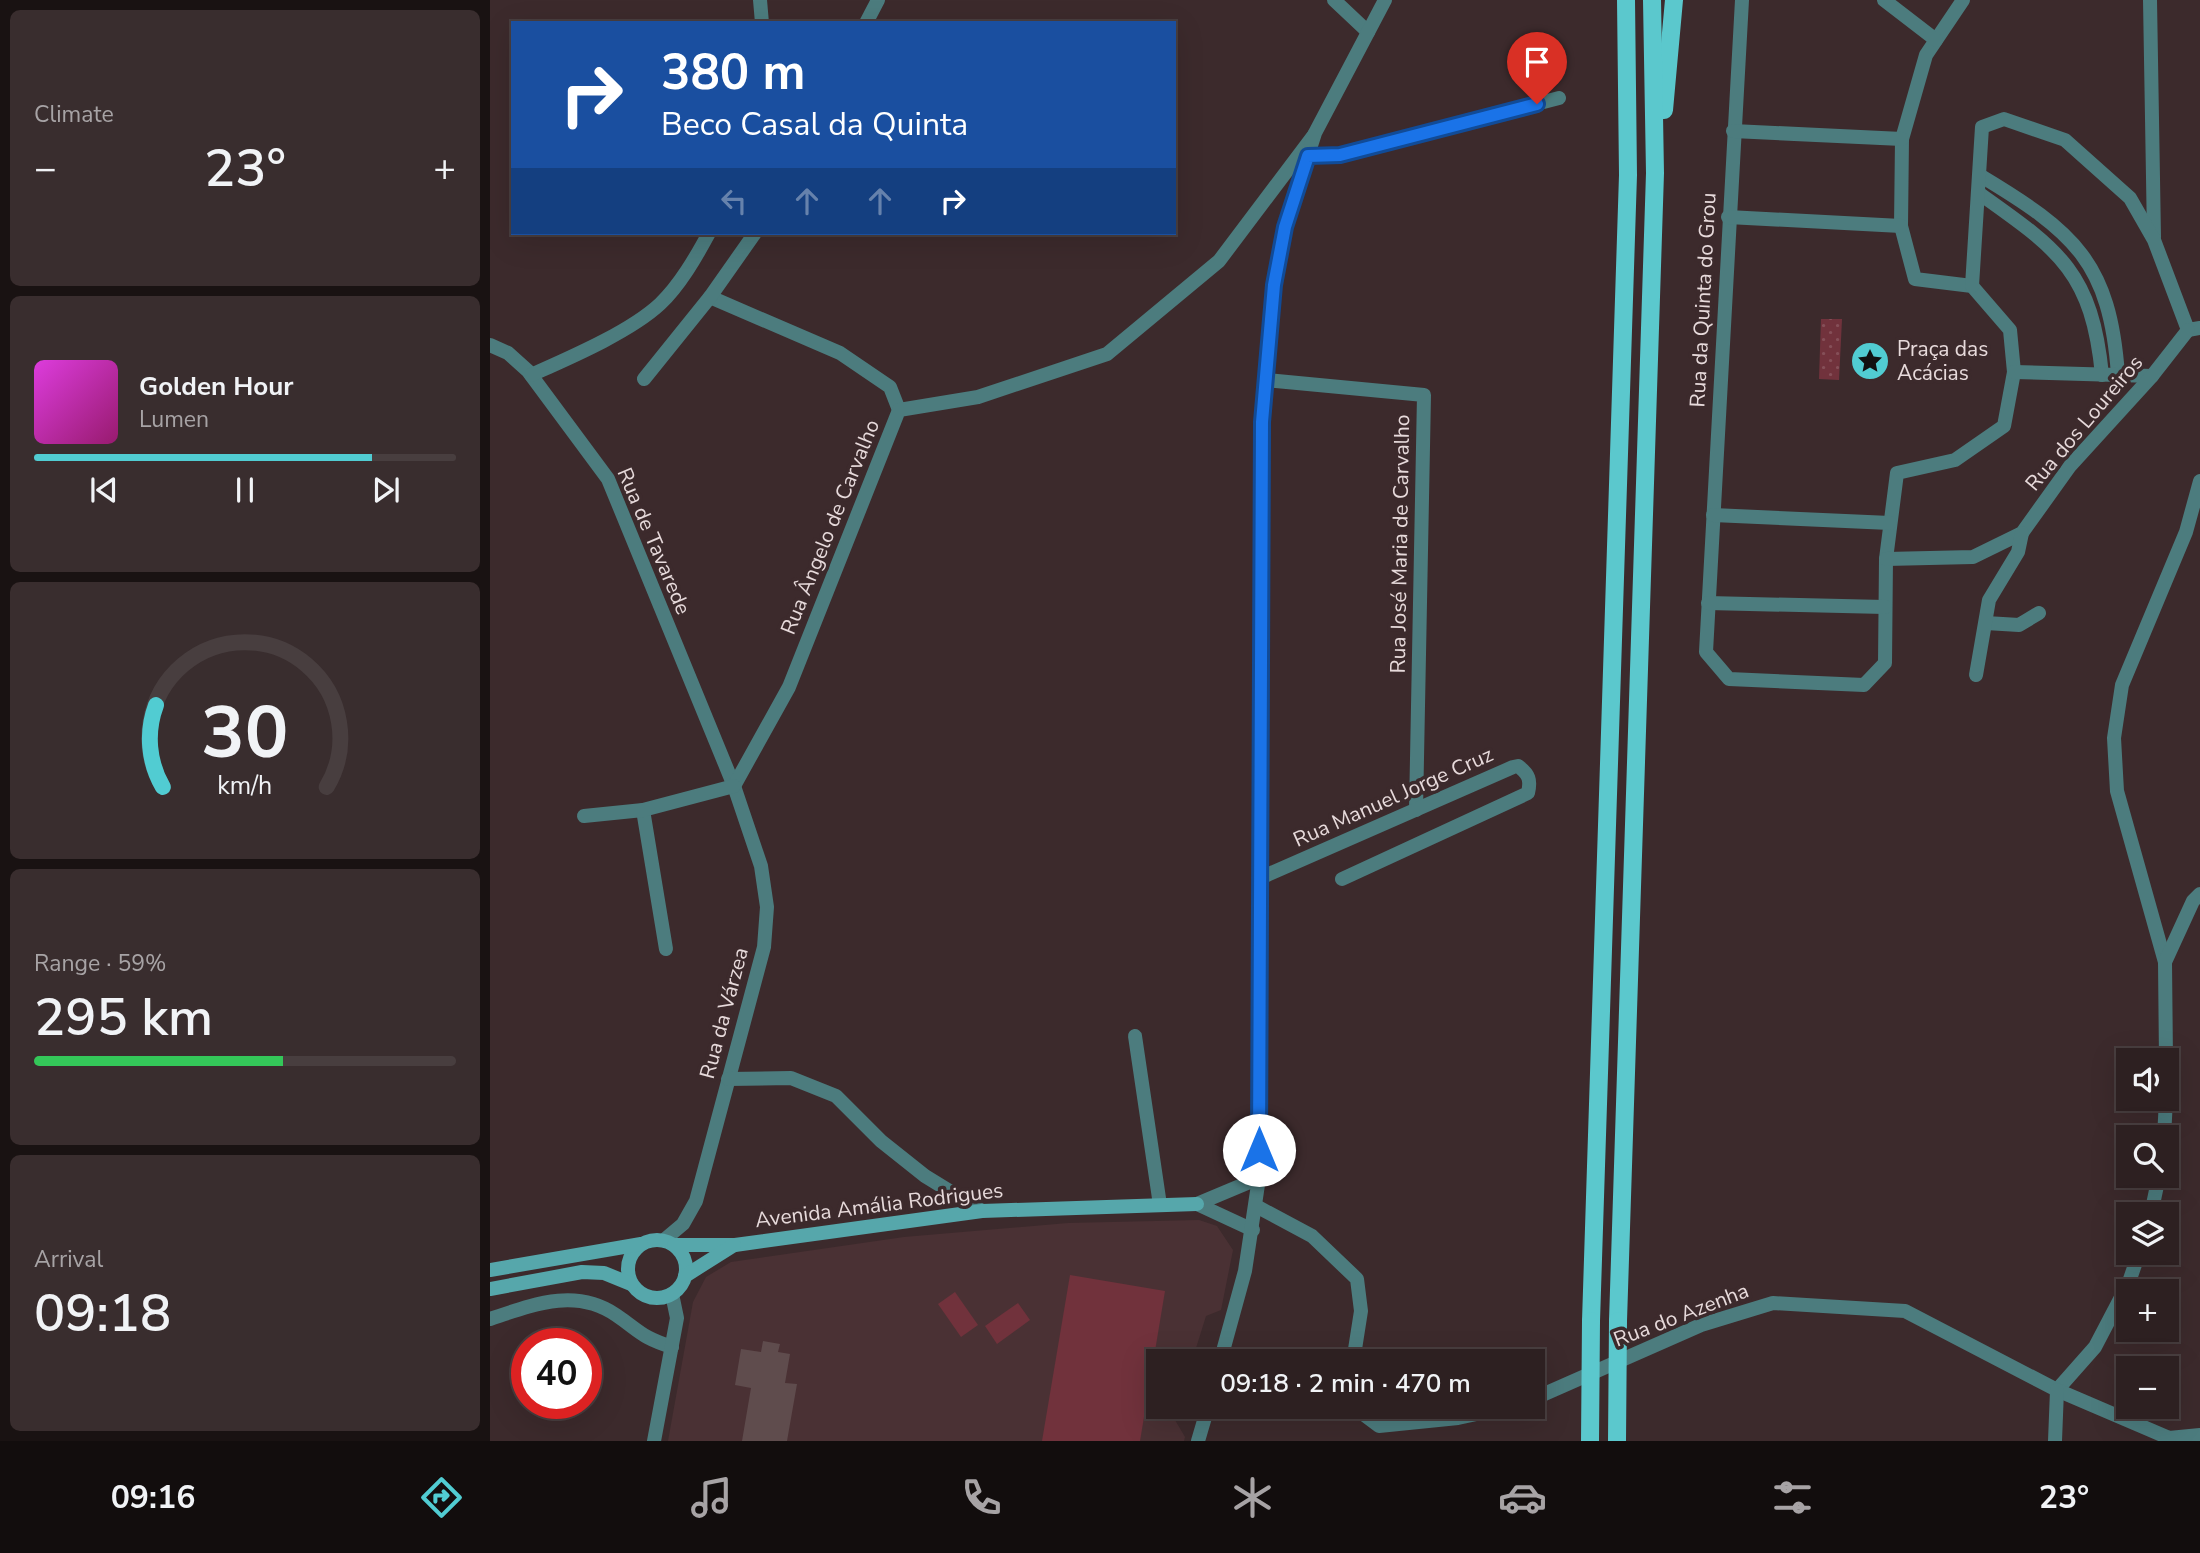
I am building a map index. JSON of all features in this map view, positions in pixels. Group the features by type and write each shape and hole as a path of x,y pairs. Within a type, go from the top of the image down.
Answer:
{"main road":[{"path":"1590,1441 1591,1321 1627,188 1626,0"},
{"path":"1617,1441 1618,1321 1655,173 1652,0"},
{"path":"1655,173 1670,65 1674,0"},
{"name":"Avenida Amália Rodrigues","path":"669,1243 735,1245 982,1210 1196,1204"},
{"path":"490,1270 641,1244 669,1243 686,1265 685,1276 672,1294 650,1298 631,1284 604,1273 582,1272 490,1289"},
{"path":"631,1284 628,1262 632,1252 641,1244"},
{"name":"Avenida Amália Rodrigues","path":"685,1276 735,1245"}],"street":[{"path":"761,0 762,21"},
{"path":"867,21 878,0"},
{"path":"1334,0 1368,32"},
{"path":"1224,1349 1245,1271 1259,1178 1262,422 1274,285 1285,227 1315,133 1385,0"},
{"name":"Rua da Quinta do Grou","path":"1742,0 1706,652 1729,679 1864,685 1885,663 1886,559 1896,473 1955,460 2004,426 2014,372"},
{"path":"1884,0 1936,40"},
{"path":"1963,0 1926,55 1902,139 1901,226 1915,279 1972,286 2010,330 2014,372 2152,376"},
{"path":"2150,0 2154,240"},
{"path":"1308,156 1340,155 1559,98"},
{"path":"1972,286 1980,194 1982,127 2004,119 2065,140 2130,198 2154,240 2194,329"},
{"path":"1733,131 1902,139"},
{"name":"Rua Ângelo de Carvalho","path":"734,786 789,687 899,410 978,397 1107,354 1219,261 1315,133"},
{"path":"1981,176 2053,223 2101,282 2116,339 2118,375"},
{"path":"1980,194 2044,240 2067,264 2092,310 2102,375"},
{"path":"1728,218 1901,226"},
{"path":"531,375 595,346 659,304 695,260 708,235"},
{"path":"644,379 710,297 754,235"},
{"path":"710,297 840,353 890,387 899,410"},
{"name":"Rua dos Loureiros","path":"1886,559 1973,557 2022,533 2070,466 2194,329"},
{"name":"Rua de Tavarede","path":"490,345 508,353 531,375 608,479 734,786"},
{"name":"Rua José Maria de Carvalho","path":"1266,380 1424,395 1416,810"},
{"path":"2166,1048 2165,962 2117,791 2114,738 2122,685 2186,532 2200,481"},
{"path":"1713,515 1890,523"},
{"path":"1976,675 1989,600 2018,552 2022,533"},
{"path":"1708,603 1885,607"},
{"path":"1986,623 2019,625 2039,613"},
{"name":"Rua Manuel Jorge Cruz","path":"1261,878 1513,767 1518,766 1530,781 1528,793 1342,878"},
{"path":"584,816 643,810 734,786"},
{"name":"Rua da Várzea","path":"669,1243 696,1201 764,947 768,907 761,866 734,786"},
{"path":"643,810 666,949"},
{"path":"2165,962 2193,901 2200,894"},
{"path":"1135,1036 1160,1205"},
{"path":"728,1079 792,1078 836,1096 881,1141 925,1175 982,1210"},
{"name":"Avenida Amália Rodrigues","path":"1196,1204 1259,1178"},
{"name":"Avenida Amália Rodrigues","path":"1196,1204 1253,1230"},
{"path":"1256,1206 1312,1236 1357,1279 1361,1311 1355,1349"},
{"path":"2055,1441 2057,1390 2095,1347 2129,1282 2135,1265"},
{"path":"654,1441 677,1318 672,1294"},
{"path":"490,1319 546,1300 577,1300 614,1314 643,1338 672,1347"},
{"name":"Rua do Azenha","path":"1545,1394 1701,1325 1773,1303 1905,1311 2057,1390 2169,1438 2200,1435"},
{"path":"1198,1441 1204,1419"},
{"path":"1370,1419 1379,1426 1448,1419"}],"shaded area":[{"path":"1821,319 1842,319 1839,380 1819,379"},
{"path":"1199,1220 1217,1226 1233,1250 1221,1310 1206,1316 1196,1349 1146,1349 1146,1419 1175,1419 1185,1437 1184,1441 668,1441 693,1302 706,1277 731,1262 904,1237 1068,1223"},
{"path":"1070,1275 1165,1291 1155,1349 1146,1349 1146,1405 1140,1441 1042,1441"},
{"path":"955,1292 978,1325 961,1337 938,1304"},
{"path":"1018,1303 1030,1320 997,1344 985,1326"}],"building":[{"path":"763,1341 780,1344 778,1352 790,1354 785,1383 797,1384 787,1441 742,1441 751,1388 735,1385 741,1349 761,1352"}],"place":[{"name":"Praça das Acácias","path":"1870,361"}],"route":[{"path":"1259,1150 1262,422 1274,285 1285,227 1308,156 1340,155 1537,104"}]}
